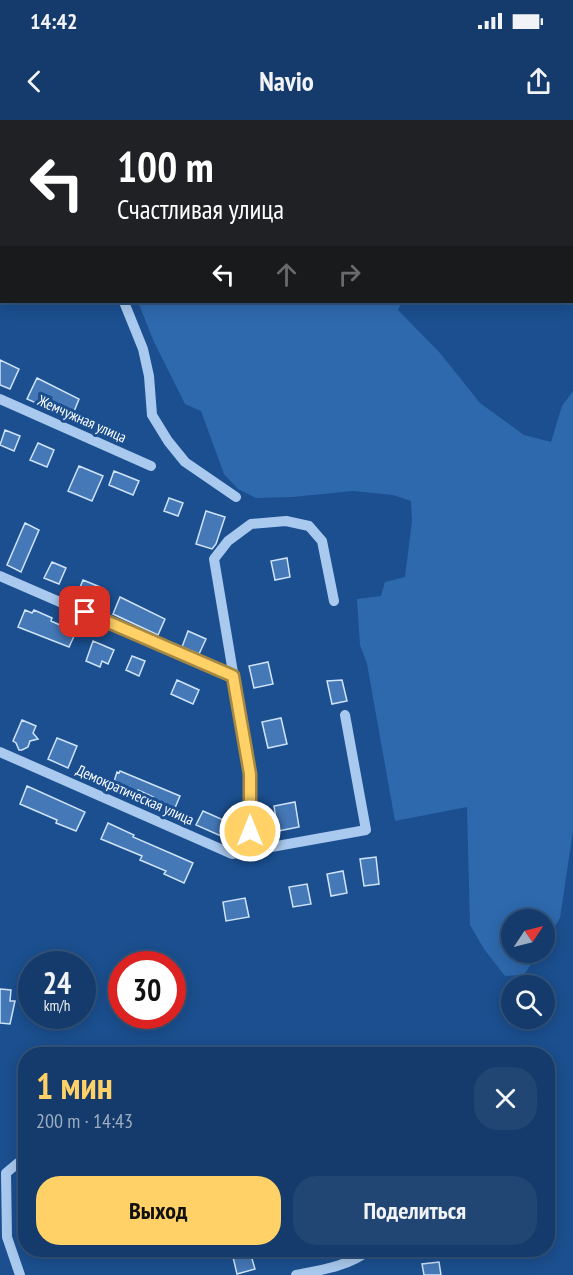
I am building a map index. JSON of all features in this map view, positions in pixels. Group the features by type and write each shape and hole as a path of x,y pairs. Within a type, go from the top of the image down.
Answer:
{"street":[{"path":"124,303 143,349 149,376 152,415 168,441 185,462 236,497"},
{"name":"Жемчужная улица","path":"0,399 152,466"},
{"path":"250,850 250,774 214,559 228,541 251,524 286,521 309,526 322,541 334,601"},
{"path":"0,576 233,676"},
{"name":"Демократическая улица","path":"0,752 232,854 366,830 345,715"},
{"path":"18,1163 6,1173 7,1237 20,1275"},
{"path":"296,1275 334,1271 359,1257"}],"shaded area":[{"path":"138,303 402,303 398,310 440,353 480,403 524,435 551,442 562,406 573,391 573,831 560,918 555,926 555,909 501,909 501,963 532,963 524,975 504,975 484,949 470,925 467,807 395,821 367,664 360,645 357,599 381,596 385,582 405,577 412,521 411,501 393,495 353,491 256,498 238,489 224,474 201,411 185,404 154,342"}],"building":[{"path":"0,360 19,369 10,389 0,385"},
{"path":"37,378 79,399 71,419 27,399"},
{"path":"5,430 20,436 14,451 0,445"},
{"path":"38,443 54,450 47,467 30,460"},
{"path":"79,466 103,476 92,501 68,491"},
{"path":"114,471 139,481 133,495 109,485"},
{"path":"169,498 183,503 178,516 164,511"},
{"path":"206,511 225,517 216,544 212,549 196,544"},
{"path":"25,523 39,530 21,572 7,565"},
{"path":"287,558 290,577 275,580 271,561"},
{"path":"52,562 66,568 59,584 44,578"},
{"path":"83,580 100,587 92,604 81,603 76,597"},
{"path":"120,597 165,619 158,635 113,614"},
{"path":"25,610 32,613 34,610 52,618 51,621 76,632 69,647 18,627"},
{"path":"188,631 206,639 199,654 182,647"},
{"path":"93,641 114,650 108,664 102,661 100,667 86,661"},
{"path":"132,656 145,661 139,676 126,670"},
{"path":"268,662 273,684 254,688 249,666"},
{"path":"177,680 199,690 193,704 171,694"},
{"path":"342,680 347,701 332,704 327,681"},
{"path":"281,718 287,744 268,748 262,722"},
{"path":"22,720 36,726 33,733 38,739 30,741 28,747 19,750 13,741"},
{"path":"57,738 77,746 68,768 48,759"},
{"path":"120,771 180,796 172,815 150,805 153,797 138,790 133,801 111,791 117,772"},
{"path":"27,786 85,812 76,831 20,804"},
{"path":"295,802 299,827 278,831 274,806"},
{"path":"203,811 228,822 221,836 196,825"},
{"path":"108,823 134,835 133,837 193,863 184,883 164,874 166,871 140,860 142,856 101,839"},
{"path":"376,857 379,884 364,886 360,859"},
{"path":"343,871 347,893 331,896 327,874"},
{"path":"307,884 311,904 293,907 289,887"},
{"path":"245,898 249,917 226,921 223,902"},
{"path":"0,989 11,990 10,1001 15,1001 10,1024 0,1023"},
{"path":"233,1257 251,1257 255,1269 237,1274"},
{"path":"439,1262 441,1275 424,1275 422,1264"}],"route":[{"path":"85,612 233,676 250,774 250,831"}]}
